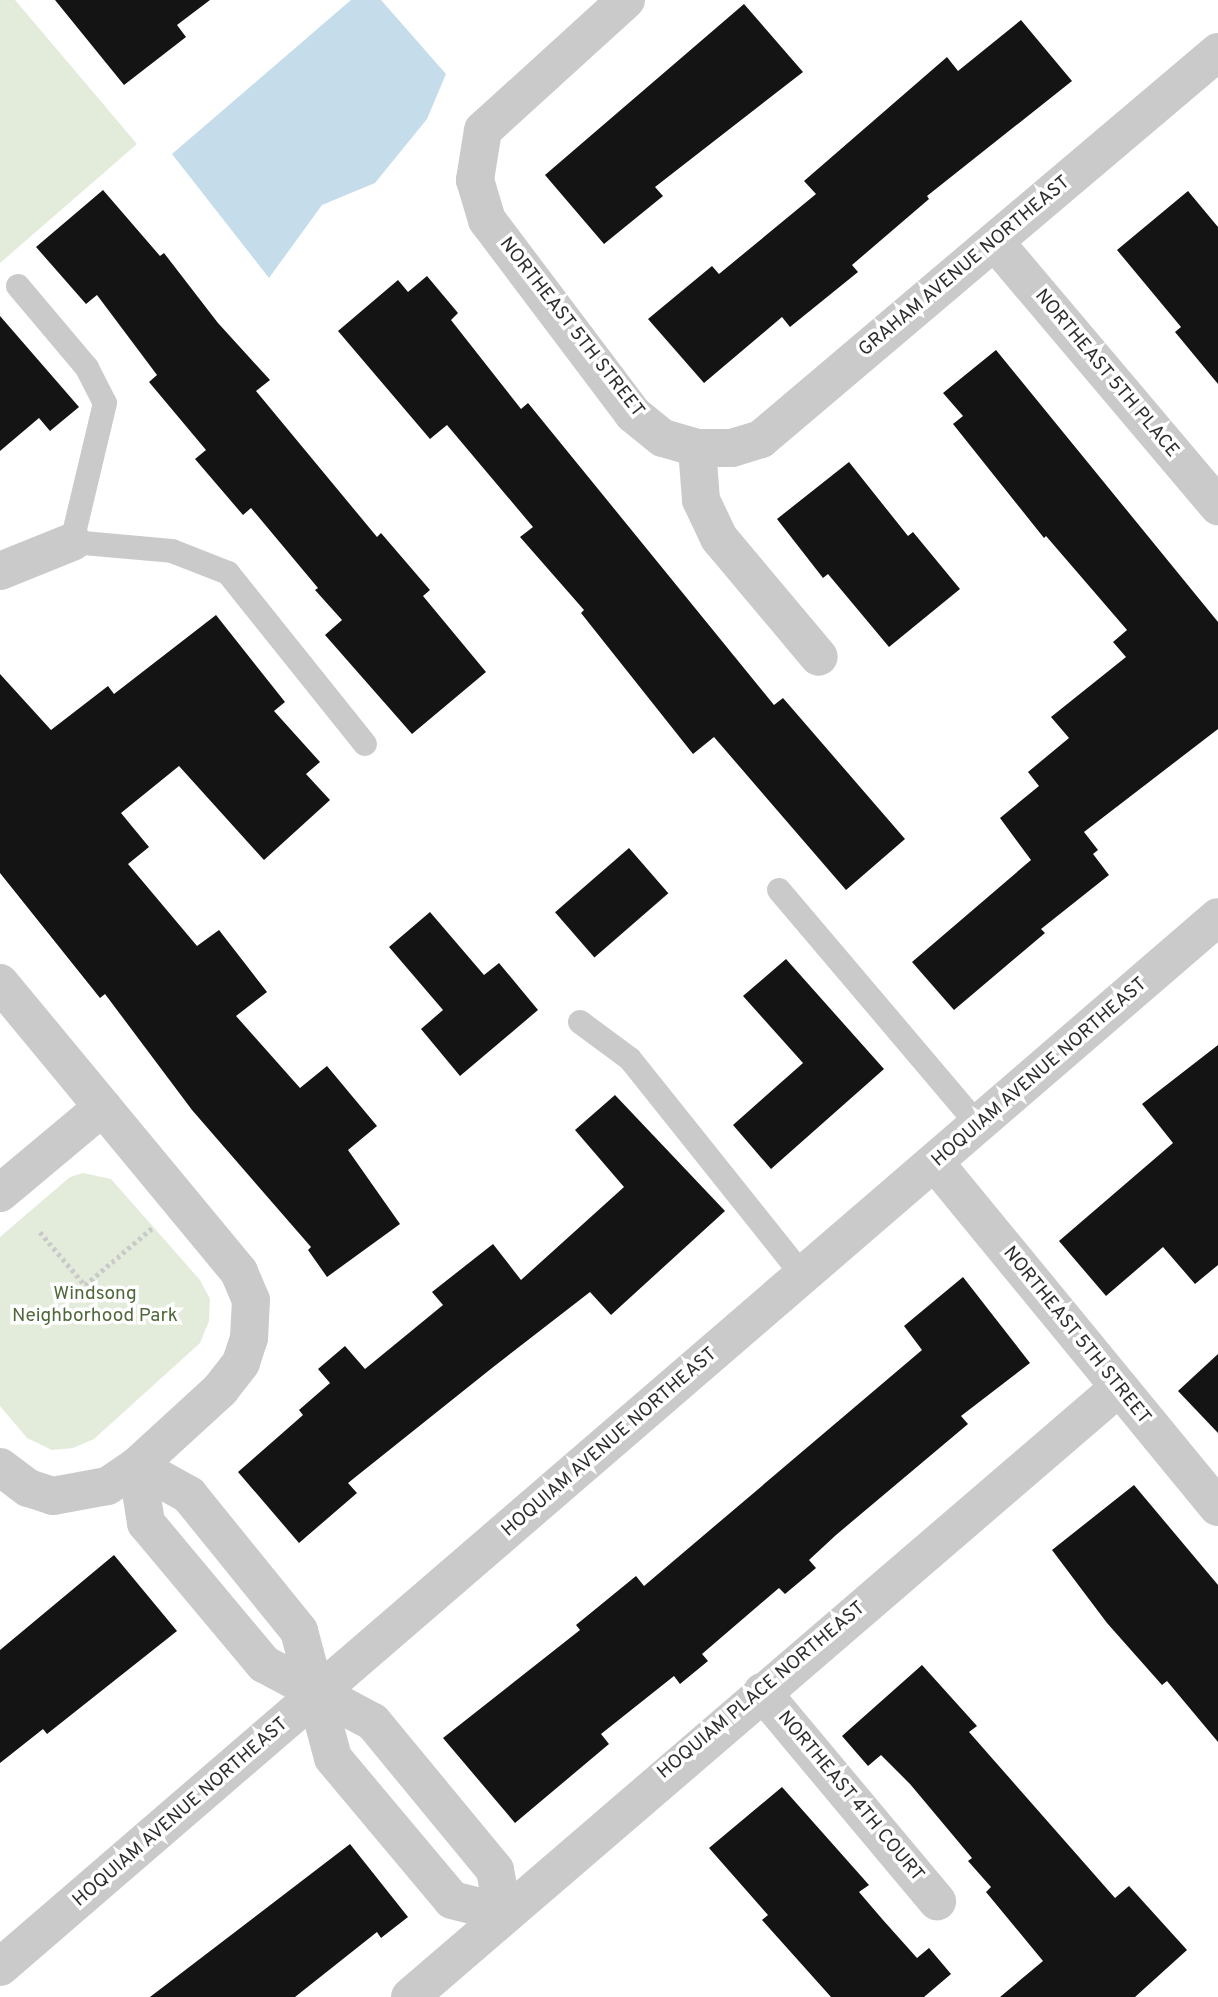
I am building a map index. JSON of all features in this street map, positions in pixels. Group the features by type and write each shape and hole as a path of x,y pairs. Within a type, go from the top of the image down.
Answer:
{"street":[{"name":"NORTHEAST 5TH STREET","path":"626,0 483,130 475,180 487,220 633,414 663,438 697,448"},
{"name":"GRAHAM AVENUE NORTHEAST","path":"697,448 732,448 761,439 1218,52"},
{"name":"NORTHEAST 5TH PLACE","path":"995,242 1218,506"},
{"path":"697,448 701,500 719,538 819,657"},
{"path":"0,571 72,542"},
{"name":"HOQUIAM AVENUE NORTHEAST","path":"0,1967 936,1164 1218,917"},
{"path":"0,983 239,1272 251,1300 250,1338 241,1363 221,1389 137,1466 107,1486 53,1496 28,1488 0,1467"},
{"path":"0,1193 103,1107"},
{"name":"NORTHEAST 5TH STREET","path":"936,1164 1117,1389 1218,1507"},
{"name":"HOQUIAM PLACE NORTHEAST","path":"411,1997 503,1913 1117,1389"},
{"path":"137,1466 146,1522 264,1664 320,1694 373,1722 495,1870 503,1913 452,1900 333,1758 320,1694 299,1631 189,1495 137,1466"},
{"name":"NORTHEAST 4TH COURT","path":"762,1692 937,1901"}],"lane":[{"path":"18,286 87,368 104,403 72,542 172,551 228,573 365,744"},
{"path":"779,890 979,1126"},
{"path":"580,1022 630,1059 804,1277"}],"path":[{"path":"40,1233 85,1285 182,1202"}],"green space":[{"path":"0,0 15,0 137,144 0,263"},
{"name":"Windsong Neighborhood Park","path":"83,1173 111,1179 200,1280 210,1299 209,1321 200,1343 94,1439 73,1448 52,1450 27,1438 0,1406 0,1237 70,1177"}],"water":[{"path":"351,0 381,0 446,74 427,119 375,183 322,205 269,278 172,154"}],"building":[{"path":"55,0 210,0 177,25 186,37 124,85"},
{"path":"744,4 803,72 655,187 663,196 604,244 545,175"},
{"path":"1021,20 1072,81 927,196 929,199 852,265 858,272 790,327 782,317 704,383 648,319 712,266 719,274 816,194 804,181 947,57 958,71"},
{"path":"103,190 160,256 164,253 218,323 270,380 256,391 377,537 381,533 430,590 423,596 486,672 412,734 325,635 342,620 315,590 318,588 251,508 243,515 195,459 206,450 149,382 157,375 97,295 86,304 36,247"},
{"path":"1188,191 1218,227 1218,384 1175,332 1181,327 1117,250"},
{"path":"427,276 458,313 451,320 521,409 528,403 774,705 783,698 905,839 846,890 714,737 693,754 581,613 584,610 520,537 533,527 447,425 430,439 338,331 398,280 408,292"},
{"path":"0,316 79,407 50,431 39,418 0,451"},
{"path":"996,350 1218,622 1218,729 1084,832 1098,850 1093,854 1109,875 1041,929 1045,933 954,1010 912,962 1031,860 1000,818 1039,786 1028,772 1069,738 1051,717 1126,657 1113,642 1127,630 1046,536 1044,538 953,424 963,416 943,393"},
{"path":"849,462 908,536 913,532 960,589 889,647 828,574 823,578 777,519"},
{"path":"216,615 285,702 274,711 320,762 306,774 330,800 264,860 179,766 121,813 149,847 128,864 197,946 219,930 267,992 236,1016 300,1088 327,1066 377,1126 348,1150 400,1224 327,1277 308,1250 311,1247 192,1110 105,994 100,998 0,873 0,674 51,730 108,686 114,694"},
{"path":"629,848 668,893 594,958 555,912"},
{"path":"430,912 484,975 499,963 538,1010 460,1076 421,1029 443,1010 389,947"},
{"path":"786,959 884,1069 771,1169 733,1125 803,1063 743,996"},
{"path":"1218,1045 1218,1265 1195,1284 1163,1247 1106,1296 1059,1241 1173,1143 1142,1104"},
{"path":"615,1095 725,1211 611,1315 590,1292 492,1368 348,1483 357,1493 299,1543 238,1472 303,1415 299,1410 330,1383 318,1369 345,1346 365,1369 443,1305 432,1292 493,1244 521,1280 624,1187 575,1130"},
{"path":"963,1277 1030,1363 961,1416 968,1424 809,1560 816,1568 785,1594 779,1588 702,1654 708,1661 680,1684 674,1676 601,1734 609,1744 515,1823 443,1738 580,1630 576,1625 636,1576 644,1586 922,1350 904,1326"},
{"path":"1218,1354 1218,1433 1178,1391"},
{"path":"1134,1485 1218,1585 1218,1742 1167,1681 1162,1685 1107,1623 1052,1550"},
{"path":"114,1555 177,1631 47,1734 43,1729 0,1763 0,1650"},
{"path":"922,1665 977,1726 969,1732 1115,1898 1129,1886 1187,1950 1135,1997 1000,1997 1043,1961 986,1892 991,1887 968,1861 972,1858 910,1784 881,1755 868,1766 842,1736"},
{"path":"782,1787 869,1885 859,1892 917,1958 929,1948 951,1974 924,1997 831,1997 762,1920 768,1915 709,1848"},
{"path":"350,1844 408,1917 381,1938 377,1932 295,1997 150,1997"}]}
